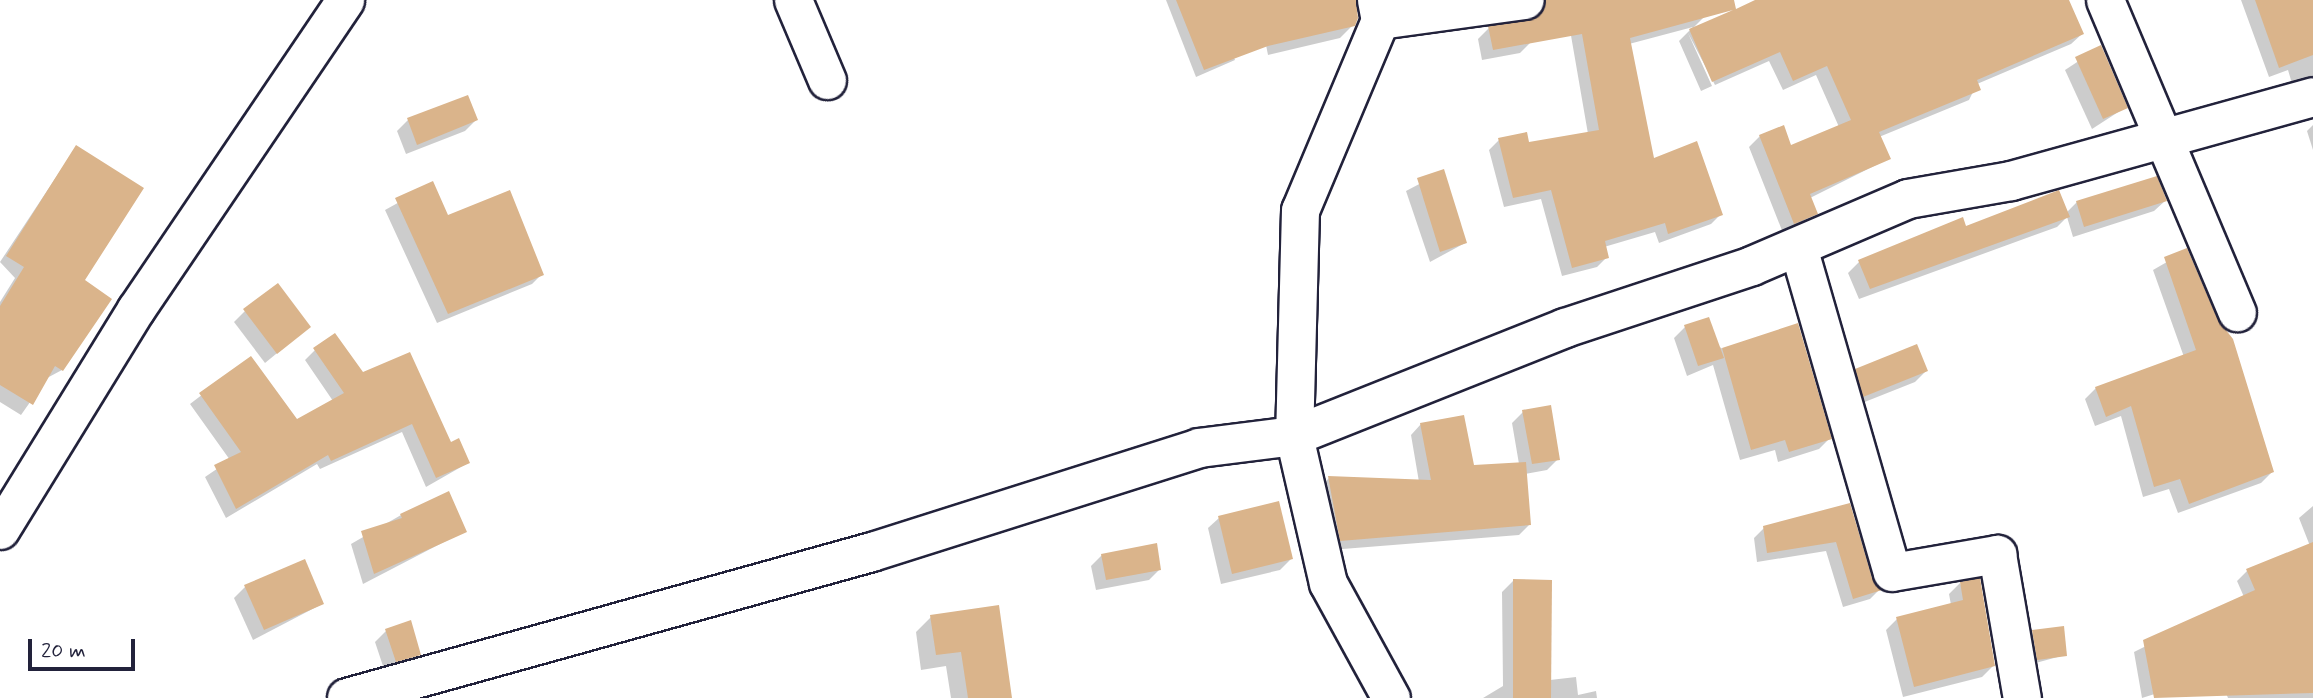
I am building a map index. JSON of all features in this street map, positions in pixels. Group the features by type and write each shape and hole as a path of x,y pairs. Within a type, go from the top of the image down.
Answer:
{"street":[{"path":"0,530 136,309 345,0"},
{"path":"793,0 827,80"},
{"path":"1391,698 1328,583 1294,436 1300,210 1378,10 1525,0"},
{"path":"2105,0 2237,312"},
{"path":"347,698 872,552 1199,448 1294,436 1565,328 1798,247 1908,199 2011,181 2162,134 2313,97"},
{"path":"1798,247 1892,572 1997,554 2022,698"}],"building":[{"path":"1176,0 1356,0 1358,18 1355,26 1268,46 1204,70"},
{"path":"1546,0 1734,0 1736,9 1755,0 2069,0 2084,34 1977,80 1981,90 1879,132 1891,159 1810,194 1818,214 1794,224 1759,135 1784,125 1791,145 1851,120 1827,66 1793,81 1780,52 1712,82 1689,29 1733,10 1630,38 1654,158 1697,141 1723,215 1668,234 1665,223 1605,241 1609,258 1572,268 1551,190 1513,198 1498,138 1527,132 1529,142 1599,130 1582,34 1493,50 1488,26 1537,17"},
{"path":"2255,0 2313,0 2313,55 2279,68"},
{"path":"2101,45 2128,108 2103,119 2075,57"},
{"path":"468,95 478,120 417,145 407,118"},
{"path":"76,145 144,188 85,280 112,299 63,371 55,366 33,405 0,385 0,306 24,267 6,256"},
{"path":"1444,169 1467,243 1440,252 1417,178"},
{"path":"2157,176 2167,201 2084,227 2076,201"},
{"path":"433,181 448,215 510,190 544,275 448,314 395,198"},
{"path":"2059,190 2070,217 1870,289 1858,260 1963,217 1966,226"},
{"path":"2187,248 2218,320 2233,339 2274,472 2189,504 2180,479 2154,487 2131,406 2106,417 2095,387 2196,350 2164,257"},
{"path":"278,283 311,327 277,354 243,309"},
{"path":"1709,317 1724,358 1698,366 1684,325"},
{"path":"1798,323 1832,439 1789,452 1785,440 1751,450 1722,348"},
{"path":"335,333 363,372 410,352 451,442 459,438 470,463 436,478 412,424 331,461 328,455 236,509 214,465 241,452 199,393 251,356 297,419 344,393 313,348"},
{"path":"1917,344 1928,371 1863,397 1855,369"},
{"path":"1551,405 1560,460 1532,464 1522,410"},
{"path":"1464,415 1474,465 1526,462 1531,525 1340,541 1328,476 1431,480 1420,423"},
{"path":"449,491 467,532 374,574 361,531 402,518 400,514"},
{"path":"1279,501 1293,559 1232,574 1218,516"},
{"path":"1850,503 1872,578 1882,590 1853,599 1836,542 1767,553 1763,526"},
{"path":"2313,542 2313,693 2154,698 2143,640 2255,590 2246,569"},
{"path":"1157,543 1161,570 1106,580 1101,554"},
{"path":"305,559 324,604 264,630 244,585"},
{"path":"1980,578 1995,666 1914,687 1896,617 1963,600 1960,582"},
{"path":"1513,579 1552,580 1551,698 1513,698"},
{"path":"999,605 1012,698 968,698 961,652 936,655 930,615"},
{"path":"411,620 421,655 396,662 385,629"},
{"path":"2064,626 2067,656 2037,660 2032,630"}]}
